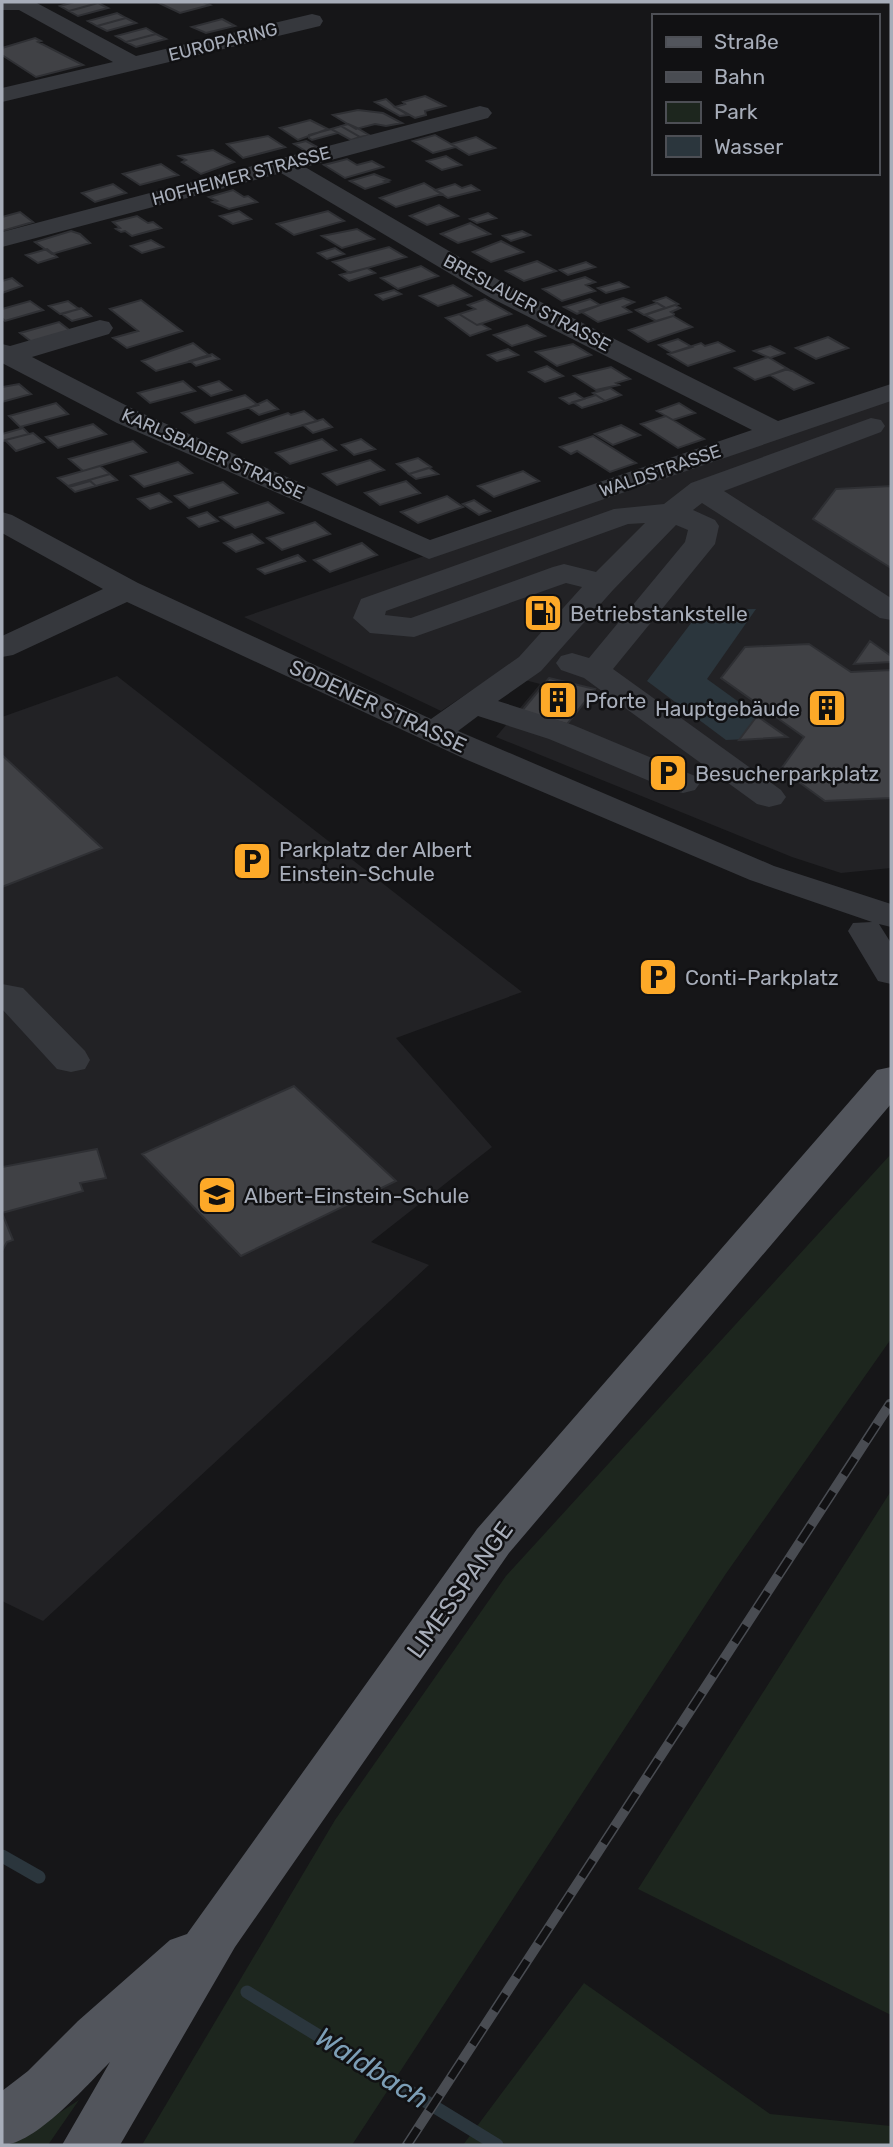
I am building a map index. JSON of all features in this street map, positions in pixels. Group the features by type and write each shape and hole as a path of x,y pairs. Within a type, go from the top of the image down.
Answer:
{"main road":[{"name":"LIMESSPANGE","path":"90,2145 217,1931 493,1541 888,1086"},
{"path":"2,2123 47,2089 97,2038 217,1931"}],"street":[{"path":"19,3 134,64"},
{"name":"EUROPARING","path":"2,95 312,21"},
{"path":"9,73 33,88"},
{"name":"HOFHEIMER STRASSE","path":"2,240 480,113"},
{"name":"BRESLAUER STRASSE","path":"284,165 500,292 776,431"},
{"path":"5,353 100,328"},
{"name":"KARLSBADER STRASSE","path":"5,353 127,417 429,550"},
{"name":"WALDSTRASSE","path":"429,550 891,392"},
{"path":"434,732 488,709 602,583 672,512 701,489 891,418"},
{"path":"701,489 891,611"},
{"path":"595,671 700,544 704,526 672,512 624,515 372,606 369,618 381,626 414,628 564,573 602,583"},
{"name":"SODENER STRASSE","path":"2,522 127,590 477,752 881,921"},
{"path":"2,648 127,590"},
{"path":"527,668 595,671 769,797"},
{"path":"477,752 488,709"},
{"path":"488,709 562,732 683,783"},
{"path":"881,921 891,973"},
{"path":"2,996 10,996 71,1060"}],"shaded area":[{"path":"891,398 891,868 841,873 792,857 496,737 540,684 498,673 441,711 244,617"},
{"name":"Albert-Einstein-Schule","path":"117,676 522,992 396,1038 492,1147 371,1242 429,1265 43,1621 2,1601 2,717"}],"green space":[{"path":"891,1154 891,1339 725,1575 352,2145 142,2145 335,1820 506,1576"},
{"path":"891,1491 891,2015 638,1889"},
{"path":"584,1983 770,2114 891,2126 891,2145 463,2145"},
{"path":"79,2100 48,2145 10,2145"}],"water":[{"path":"756,609 707,679 787,737 726,740 647,681 701,610"}],"building":[{"path":"74,2 98,3 69,11 60,6"},
{"path":"157,2 203,2 210,5 180,13"},
{"path":"98,3 108,8 78,16 69,11"},
{"path":"117,13 126,18 97,26 88,21"},
{"path":"126,18 136,23 107,31 97,26"},
{"path":"222,19 235,26 206,33 192,27"},
{"path":"146,28 156,34 126,42 116,36"},
{"path":"156,34 166,39 136,47 126,42"},
{"path":"35,38 83,65 36,77 2,55 2,48"},
{"path":"425,96 445,106 425,111 426,115 415,118 395,107 405,104 403,102"},
{"path":"386,99 408,115 400,116 375,102"},
{"path":"358,110 383,113 402,123 386,126 375,124 356,129 333,115"},
{"path":"310,120 328,129 298,140 280,128"},
{"path":"348,124 369,135 360,137 341,126"},
{"path":"341,126 360,137 351,140 331,129"},
{"path":"331,129 338,133 312,140 309,138 309,135"},
{"path":"435,135 456,147 433,153 413,141"},
{"path":"268,136 285,147 243,158 227,144"},
{"path":"476,137 495,148 469,155 451,144"},
{"path":"306,141 319,148 307,152 294,144"},
{"path":"213,150 234,162 201,174 182,162 186,160 179,156"},
{"path":"446,156 461,165 442,170 427,161"},
{"path":"347,159 357,165 372,161 383,167 345,178 324,165"},
{"path":"161,164 178,175 140,185 123,174"},
{"path":"374,174 389,180 365,189 350,181"},
{"path":"424,183 442,194 396,207 380,198"},
{"path":"113,184 126,193 95,202 82,193"},
{"path":"455,184 462,188 471,185 479,190 448,198 435,190"},
{"path":"233,190 257,202 229,209 213,202 217,201 209,197"},
{"path":"439,205 458,216 427,225 410,216"},
{"path":"239,211 251,219 233,224 220,216"},
{"path":"328,211 344,221 294,235 277,224"},
{"path":"20,212 33,222 2,231 2,217"},
{"path":"488,213 496,218 477,223 470,219"},
{"path":"137,216 161,228 132,236 116,229 120,228 113,222"},
{"path":"470,223 490,234 458,243 441,234"},
{"path":"357,229 374,239 342,248 322,236"},
{"path":"71,231 80,234 90,243 52,254 35,242"},
{"path":"522,231 530,235 511,241 503,236"},
{"path":"151,240 163,247 142,253 131,246"},
{"path":"501,241 523,252 491,262 473,252"},
{"path":"389,247 406,257 350,273 333,262"},
{"path":"335,248 344,254 327,259 318,253"},
{"path":"47,249 57,257 38,263 26,255"},
{"path":"537,261 556,271 524,281 506,271"},
{"path":"586,262 595,267 568,275 560,270"},
{"path":"421,266 438,276 398,289 381,278"},
{"path":"367,268 375,273 349,281 340,275"},
{"path":"585,277 595,282 586,285 595,291 562,301 543,289"},
{"path":"12,278 22,286 2,293 2,281"},
{"path":"619,282 628,287 606,293 598,288"},
{"path":"453,285 471,296 438,306 420,296"},
{"path":"394,290 401,294 383,300 376,295"},
{"path":"666,297 678,304 666,308 654,301"},
{"path":"623,298 634,302 623,307 631,312 598,322 580,311"},
{"path":"485,299 511,314 477,325 459,314 475,309 468,305"},
{"path":"590,299 600,305 577,314 564,307"},
{"path":"141,300 182,331 127,348 113,338 138,331 110,309"},
{"path":"30,301 43,310 5,321 2,318 2,309"},
{"path":"68,301 79,309 60,314 49,306"},
{"path":"657,303 665,308 644,315 636,310"},
{"path":"675,305 680,308 671,312 673,316 656,321 645,315"},
{"path":"81,308 91,316 72,321 62,314"},
{"path":"459,314 490,329 470,336 446,318"},
{"path":"673,316 692,327 648,342 629,330"},
{"path":"59,322 72,332 33,343 20,333"},
{"path":"527,325 545,336 512,346 494,335"},
{"path":"828,337 848,348 816,359 796,348"},
{"path":"678,339 692,347 672,353 659,345"},
{"path":"718,342 734,351 688,366 668,354 701,343 705,346"},
{"path":"193,343 210,356 156,371 142,361"},
{"path":"573,344 591,355 557,366 536,352"},
{"path":"770,346 784,353 770,358 754,351"},
{"path":"508,349 518,355 497,361 488,355"},
{"path":"212,354 219,359 196,366 190,361"},
{"path":"768,357 788,369 755,380 735,368"},
{"path":"547,366 563,376 545,382 529,372"},
{"path":"611,367 630,379 616,383 619,385 596,390 574,376"},
{"path":"785,369 813,383 794,390 770,375"},
{"path":"183,381 195,391 150,403 138,393"},
{"path":"219,381 231,390 211,396 199,387"},
{"path":"19,384 31,394 2,402 2,387"},
{"path":"610,388 621,395 605,401 593,393"},
{"path":"575,393 584,399 569,404 560,398"},
{"path":"245,395 258,405 195,423 182,413"},
{"path":"596,395 605,401 582,408 573,402"},
{"path":"267,400 278,409 259,415 249,408"},
{"path":"56,403 68,414 20,427 9,416"},
{"path":"679,403 695,413 673,420 657,411"},
{"path":"304,411 317,421 242,443 228,433 288,413 291,415"},
{"path":"666,416 704,439 678,448 641,424"},
{"path":"323,419 332,427 313,433 303,425"},
{"path":"93,424 106,434 58,448 46,437"},
{"path":"621,425 640,435 613,445 595,434"},
{"path":"23,428 29,434 2,441 2,434"},
{"path":"33,433 44,442 16,451 5,440"},
{"path":"593,436 636,463 610,472 577,451 571,454 560,447"},
{"path":"322,439 336,450 290,464 276,453"},
{"path":"361,439 375,449 354,455 342,445"},
{"path":"133,441 146,452 83,471 69,459"},
{"path":"418,458 431,467 409,474 397,464"},
{"path":"370,460 384,470 337,485 323,474"},
{"path":"178,462 192,473 144,487 131,476"},
{"path":"100,466 110,474 68,486 58,478"},
{"path":"429,468 438,474 416,479 409,474"},
{"path":"523,471 539,481 494,497 478,486"},
{"path":"110,474 117,480 96,486 89,480"},
{"path":"90,481 96,486 75,492 69,487"},
{"path":"406,481 420,493 380,505 365,493"},
{"path":"223,482 237,493 189,508 175,496"},
{"path":"891,486 891,568 813,519 836,489"},
{"path":"159,493 171,502 150,509 138,499"},
{"path":"447,496 463,507 418,523 401,512"},
{"path":"474,500 490,511 479,515 463,504"},
{"path":"268,502 283,513 235,528 220,517"},
{"path":"207,512 218,521 199,527 188,518"},
{"path":"315,522 330,534 282,550 267,538"},
{"path":"252,534 263,543 236,552 224,543"},
{"path":"362,543 377,555 330,572 314,560"},
{"path":"298,555 305,561 265,574 258,569"},
{"path":"542,605 555,608 543,621 530,618"},
{"path":"870,641 891,656 891,662 854,664"},
{"name":"Hauptgebäude","path":"809,644 851,672 891,670 891,798 825,801 781,769 804,737 721,678 745,647"},
{"name":"Pforte","path":"549,678 595,689 567,724 521,712"},
{"path":"757,716 787,737 739,740"},
{"path":"2,755 102,848 2,887"},
{"path":"294,1086 396,1181 241,1256 142,1154"},
{"path":"97,1149 106,1178 80,1183 83,1191 2,1213 2,1167"},
{"path":"2,1213 13,1240 7,1242 2,1251"}],"waterway":[{"name":"Waldbach","path":"2,1856 39,1877"},
{"name":"Waldbach","path":"247,1992 497,2145"}],"railway":[{"path":"407,2145 890,1404"}],"place":[{"name":"Betriebstankstelle","path":"543,613"},
{"name":"Pforte","path":"558,700"},
{"name":"Hauptgebäude","path":"827,708"},
{"name":"Besucherparkplatz","path":"668,773"},
{"name":"Parkplatz der Albert Einstein-Schule","path":"252,861"},
{"name":"Conti-Parkplatz","path":"658,977"},
{"name":"Albert-Einstein-Schule","path":"217,1195"}]}
